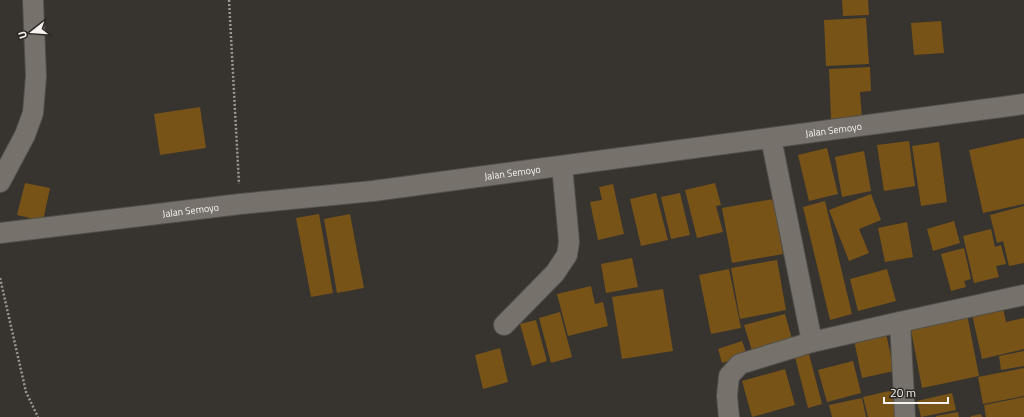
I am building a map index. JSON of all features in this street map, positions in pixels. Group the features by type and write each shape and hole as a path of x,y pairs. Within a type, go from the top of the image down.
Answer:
{"street":[{"path":"0,182 25,135 33,113 36,76 34,0"},
{"name":"Jalan Semoyo","path":"0,233 240,204 373,191 1024,104"},
{"path":"771,138 812,342"},
{"path":"504,325 555,273 567,255 569,242 562,166"},
{"path":"729,417 727,396 729,376 740,364 812,342 1024,295"},
{"path":"900,322 905,417"}],"path":[{"path":"229,0 240,204"},
{"path":"0,278 26,392 38,417"}],"building":[{"path":"842,0 868,0 869,15 843,16"},
{"path":"866,18 869,64 826,66 824,20"},
{"path":"941,21 944,53 914,55 911,23"},
{"path":"870,67 871,91 860,92 862,118 831,119 829,69"},
{"path":"200,107 206,148 160,155 154,114"},
{"path":"1024,138 1024,204 983,213 969,150"},
{"path":"909,141 915,186 884,191 877,145"},
{"path":"939,142 947,202 921,206 912,146"},
{"path":"827,148 838,194 809,201 798,155"},
{"path":"864,151 871,191 842,197 835,157"},
{"path":"25,183 50,188 43,221 17,215"},
{"path":"715,183 721,205 716,206 723,232 697,238 685,190"},
{"path":"613,184 624,234 598,240 590,202 602,200 599,187"},
{"path":"656,193 668,240 641,246 630,199"},
{"path":"680,193 690,235 671,239 661,197"},
{"path":"871,194 881,220 859,229 869,253 849,261 829,210"},
{"path":"773,199 783,254 732,263 722,208"},
{"path":"825,201 852,314 830,320 803,207"},
{"path":"1024,206 1024,263 1009,266 1003,241 997,243 990,215"},
{"path":"319,214 333,293 311,297 296,218"},
{"path":"350,214 364,288 337,293 324,219"},
{"path":"954,221 960,243 933,251 927,229"},
{"path":"907,222 913,257 885,262 878,228"},
{"path":"991,229 995,247 1001,245 1006,264 996,266 999,277 974,283 963,236"},
{"path":"964,248 971,279 964,281 966,287 951,291 941,254"},
{"path":"632,258 638,287 606,293 601,264"},
{"path":"777,260 786,310 740,319 731,268"},
{"path":"729,269 741,328 711,334 699,275"},
{"path":"887,269 896,301 858,311 850,279"},
{"path":"591,286 595,304 603,302 608,326 568,336 557,294"},
{"path":"663,289 673,351 622,359 612,297"},
{"path":"1002,303 1006,322 1024,318 1024,349 982,359 971,310"},
{"path":"560,312 572,357 551,363 539,318"},
{"path":"785,314 794,346 754,357 744,325"},
{"path":"967,314 979,376 922,388 910,325"},
{"path":"536,320 547,361 532,366 520,324"},
{"path":"886,333 894,371 862,378 854,340"},
{"path":"742,341 747,355 722,363 718,349"},
{"path":"500,348 508,382 483,389 475,355"},
{"path":"1024,351 1024,366 1001,370 999,356"},
{"path":"809,354 822,404 808,408 795,357"},
{"path":"853,361 861,393 827,402 818,370"},
{"path":"1024,368 1024,396 983,404 978,377"},
{"path":"785,369 795,405 752,417 742,381"},
{"path":"893,390 899,417 868,417 863,397"},
{"path":"952,393 956,410 921,417 917,401"},
{"path":"1024,397 1024,417 986,417 984,405"},
{"path":"862,398 866,417 832,417 829,405"},
{"path":"958,412 959,417 936,417 936,416"},
{"path":"981,414 982,417 971,417 971,416"}]}
